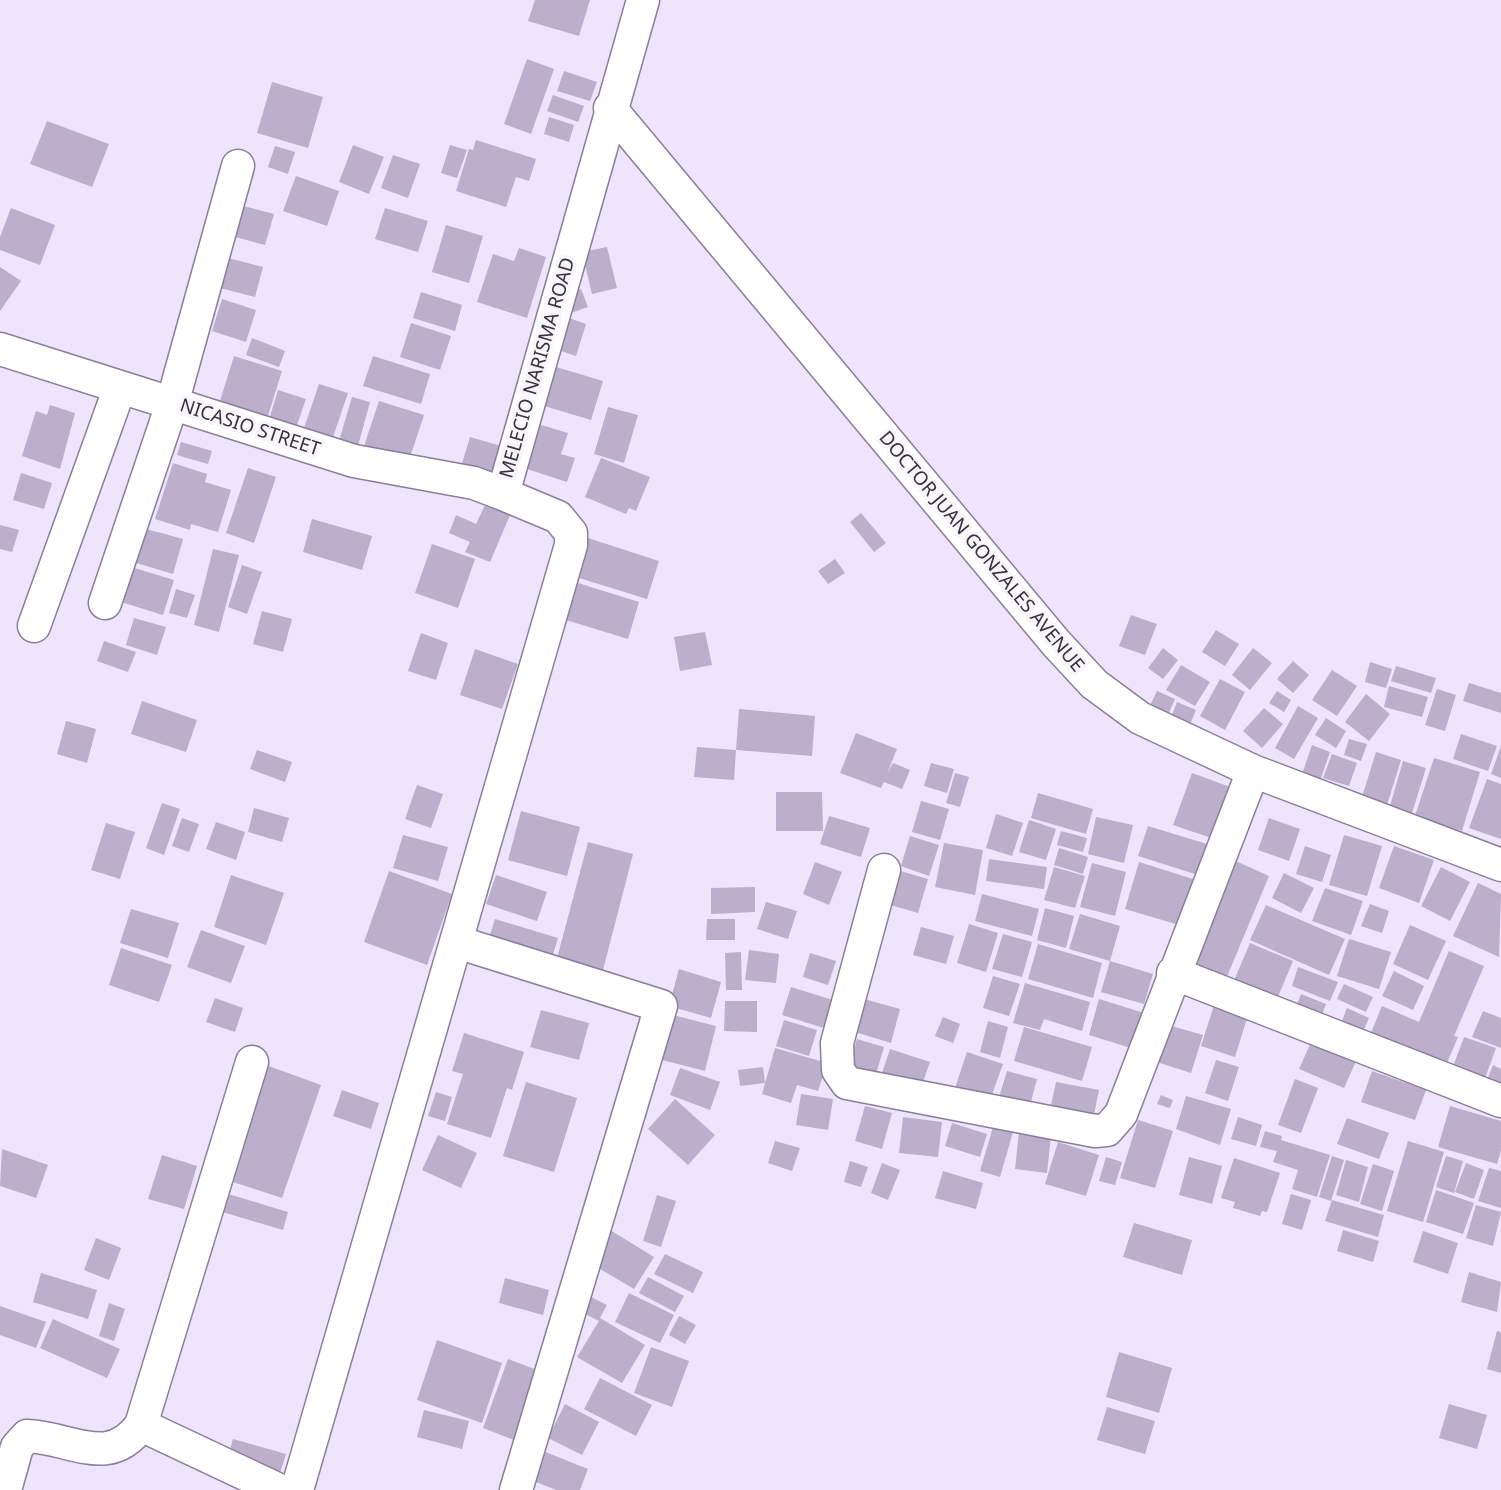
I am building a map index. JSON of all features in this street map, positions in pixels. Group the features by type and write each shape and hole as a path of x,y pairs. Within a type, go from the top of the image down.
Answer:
{"street":[{"name":"MELECIO NARISMA ROAD","path":"297,1490 570,545 571,533 558,517 503,494 610,108 643,0"},
{"name":"DOCTOR JUAN GONZALES AVENUE","path":"610,108 1056,643 1094,684 1140,718 1253,771 1501,865"},
{"path":"105,603 172,404 238,166"},
{"name":"NICASIO STREET","path":"0,349 354,461 474,483 503,494"},
{"path":"34,626 120,387"},
{"path":"884,870 837,1043 838,1070 847,1083 1095,1131 1107,1130 1121,1114 1173,973 1253,771"},
{"path":"457,942 661,1006 516,1490"},
{"path":"1173,973 1501,1101"},
{"path":"5,1490 17,1447 27,1436 43,1436 82,1449 111,1449 131,1440 141,1425 252,1062"},
{"path":"141,1425 279,1490"}],"building":[{"path":"535,0 590,0 579,36 528,21"},
{"path":"527,59 554,69 531,134 504,124"},
{"path":"564,71 597,82 590,101 557,91"},
{"path":"272,82 323,97 308,148 257,133"},
{"path":"553,95 584,106 578,122 547,111"},
{"path":"549,117 574,125 569,142 544,134"},
{"path":"47,121 109,144 92,187 30,164"},
{"path":"476,140 536,159 529,181 516,177 506,207 456,191 469,149 473,150"},
{"path":"353,145 384,157 369,194 339,182"},
{"path":"450,145 467,150 457,178 441,173"},
{"path":"275,146 295,152 288,174 268,167"},
{"path":"393,155 420,164 408,198 381,188"},
{"path":"296,176 339,191 327,226 283,211"},
{"path":"236,204 274,214 265,245 228,235"},
{"path":"11,208 55,225 40,265 0,250 0,237"},
{"path":"385,208 428,221 418,252 375,239"},
{"path":"446,225 483,236 469,283 432,272"},
{"path":"607,247 617,288 592,294 582,252"},
{"path":"519,248 546,257 527,318 477,302 493,254 514,261"},
{"path":"224,257 263,267 255,297 216,287"},
{"path":"0,267 21,281 0,311"},
{"path":"581,289 588,307 571,313 564,296"},
{"path":"421,292 462,305 455,331 413,318"},
{"path":"222,299 256,310 246,342 212,331"},
{"path":"566,317 586,324 576,356 555,349"},
{"path":"411,323 451,336 440,370 400,357"},
{"path":"252,338 285,351 279,367 246,355"},
{"path":"234,356 282,371 267,419 219,404"},
{"path":"373,356 430,374 421,404 363,386"},
{"path":"553,366 603,381 591,420 541,405"},
{"path":"319,384 348,393 331,443 302,434"},
{"path":"278,390 306,399 295,431 268,423"},
{"path":"352,397 370,402 358,446 339,441"},
{"path":"379,401 424,415 407,466 362,452"},
{"path":"50,405 75,413 60,469 22,456 36,411 47,415"},
{"path":"608,407 638,415 624,463 594,454"},
{"path":"538,424 568,433 561,454 575,458 567,482 524,468"},
{"path":"470,437 501,446 491,479 460,470"},
{"path":"181,442 212,451 208,464 177,455"},
{"path":"601,458 650,477 636,511 629,508 626,514 585,497"},
{"path":"173,463 207,474 205,482 231,490 218,532 191,524 190,530 155,519"},
{"path":"248,468 276,477 254,543 226,533"},
{"path":"21,473 52,483 44,509 13,500"},
{"path":"486,503 511,513 490,562 465,552 470,542 449,533 456,515 476,524"},
{"path":"861,513 886,543 874,552 850,522"},
{"path":"312,519 372,536 362,570 303,552"},
{"path":"0,525 19,530 12,552 0,549"},
{"path":"139,527 183,539 173,574 130,561"},
{"path":"588,538 659,561 647,599 576,577"},
{"path":"432,544 475,559 458,608 415,593"},
{"path":"213,549 239,555 219,632 194,625"},
{"path":"835,559 845,573 828,584 818,571"},
{"path":"242,565 262,572 247,614 228,607"},
{"path":"131,567 174,580 163,615 121,602"},
{"path":"578,583 639,602 628,639 566,620"},
{"path":"176,589 195,595 187,618 169,613"},
{"path":"262,611 292,619 283,652 253,644"},
{"path":"1131,615 1157,624 1145,655 1119,646"},
{"path":"134,618 166,627 157,655 126,645"},
{"path":"1216,630 1239,644 1225,666 1202,652"},
{"path":"705,632 712,665 680,671 674,637"},
{"path":"421,633 448,643 436,680 408,671"},
{"path":"104,641 136,652 128,672 97,661"},
{"path":"1163,648 1178,660 1163,679 1148,668"},
{"path":"1253,648 1272,663 1250,690 1232,675"},
{"path":"475,649 518,664 502,709 460,695"},
{"path":"1293,661 1309,675 1293,693 1277,679"},
{"path":"1370,662 1392,669 1386,688 1365,682"},
{"path":"1181,665 1210,682 1195,706 1166,690"},
{"path":"1396,666 1436,678 1431,693 1391,681"},
{"path":"1332,670 1357,686 1337,716 1312,700"},
{"path":"1220,679 1245,692 1225,730 1200,716"},
{"path":"1469,683 1501,693 1501,713 1463,701"},
{"path":"1389,686 1428,697 1422,717 1384,707"},
{"path":"1437,689 1456,695 1445,731 1425,725"},
{"path":"1157,691 1175,699 1166,719 1147,712"},
{"path":"1277,691 1291,700 1284,712 1269,703"},
{"path":"1366,694 1390,714 1369,741 1345,722"},
{"path":"142,701 197,720 186,752 131,734"},
{"path":"1177,702 1196,710 1189,727 1170,720"},
{"path":"1298,706 1318,718 1294,759 1275,748"},
{"path":"1264,708 1283,724 1262,748 1243,731"},
{"path":"739,709 815,716 812,756 736,750"},
{"path":"1326,718 1346,731 1336,748 1315,735"},
{"path":"66,721 96,729 87,763 57,754"},
{"path":"856,733 897,749 887,774 893,763 910,770 902,789 884,782 881,788 840,773"},
{"path":"1461,734 1497,746 1488,771 1453,759"},
{"path":"1349,739 1367,744 1361,761 1344,755"},
{"path":"1312,745 1330,752 1320,781 1302,774"},
{"path":"1501,746 1501,778 1491,774"},
{"path":"697,747 736,750 734,780 694,777"},
{"path":"257,750 292,762 285,782 250,769"},
{"path":"1376,752 1401,760 1387,805 1362,797"},
{"path":"1332,754 1357,763 1349,786 1323,778"},
{"path":"1434,758 1480,772 1462,831 1415,816"},
{"path":"1403,761 1426,768 1412,813 1390,806"},
{"path":"931,763 954,769 947,793 924,786"},
{"path":"955,773 969,777 960,807 946,803"},
{"path":"1192,773 1233,788 1214,839 1173,825"},
{"path":"1487,779 1501,784 1501,839 1469,828"},
{"path":"417,785 443,794 431,828 405,819"},
{"path":"776,792 822,792 823,831 776,831"},
{"path":"1038,793 1093,809 1086,834 1031,818"},
{"path":"921,801 949,809 940,840 912,832"},
{"path":"162,803 180,809 164,855 146,848"},
{"path":"254,808 289,818 282,842 248,832"},
{"path":"521,811 580,827 567,876 508,860"},
{"path":"996,814 1023,823 1012,856 986,848"},
{"path":"829,816 870,828 861,857 820,844"},
{"path":"1096,817 1133,825 1124,863 1088,854"},
{"path":"182,818 199,824 189,852 172,846"},
{"path":"1269,818 1300,829 1289,861 1258,850"},
{"path":"1029,820 1056,829 1046,860 1019,852"},
{"path":"216,822 245,832 236,860 206,849"},
{"path":"106,823 135,832 120,879 91,870"},
{"path":"1148,826 1207,844 1198,875 1138,856"},
{"path":"1061,831 1087,838 1083,852 1057,845"},
{"path":"403,835 448,847 438,881 393,868"},
{"path":"1344,835 1382,846 1367,896 1329,885"},
{"path":"910,836 939,845 929,876 901,866"},
{"path":"588,842 633,854 602,974 556,962"},
{"path":"944,843 983,850 975,895 935,887"},
{"path":"1305,846 1331,855 1322,882 1296,874"},
{"path":"1394,846 1434,860 1419,903 1379,888"},
{"path":"1059,848 1088,857 1083,874 1054,865"},
{"path":"1229,858 1269,876 1226,979 1185,962"},
{"path":"989,859 1047,867 1044,889 986,881"},
{"path":"815,862 842,872 829,905 803,894"},
{"path":"1139,862 1193,879 1179,925 1125,909"},
{"path":"1092,863 1126,872 1115,916 1080,907"},
{"path":"1054,867 1085,876 1075,908 1044,900"},
{"path":"1441,867 1470,882 1450,921 1421,906"},
{"path":"897,870 928,879 918,913 887,904"},
{"path":"389,871 452,894 427,965 364,942"},
{"path":"1284,873 1314,888 1301,913 1272,898"},
{"path":"231,875 284,893 266,945 214,927"},
{"path":"496,875 547,892 537,921 486,904"},
{"path":"1478,883 1501,894 1499,957 1453,936"},
{"path":"755,887 755,912 711,914 711,888"},
{"path":"1325,888 1363,901 1351,935 1312,921"},
{"path":"982,894 1039,909 1032,936 975,921"},
{"path":"766,902 797,911 788,939 757,929"},
{"path":"1370,904 1389,911 1382,933 1361,926"},
{"path":"1266,905 1345,939 1329,975 1250,940"},
{"path":"1045,908 1074,916 1066,948 1037,940"},
{"path":"131,909 179,923 168,958 120,943"},
{"path":"1080,914 1120,926 1110,961 1069,949"},
{"path":"495,919 558,938 551,961 488,941"},
{"path":"707,919 735,919 735,940 706,940"},
{"path":"969,924 998,933 986,972 957,963"},
{"path":"1410,925 1446,941 1428,980 1393,964"},
{"path":"921,927 954,936 946,964 913,955"},
{"path":"201,930 245,946 231,983 187,967"},
{"path":"1003,934 1032,942 1022,977 992,969"},
{"path":"1349,939 1391,952 1379,989 1337,976"},
{"path":"1250,943 1293,961 1275,1004 1232,985"},
{"path":"1038,944 1102,963 1093,998 1028,979"},
{"path":"121,948 172,965 159,1002 109,985"},
{"path":"749,950 779,954 776,983 745,980"},
{"path":"1449,951 1484,966 1454,1036 1458,1037 1441,1077 1366,1045 1382,1006 1419,1022"},
{"path":"741,952 742,990 726,990 725,953"},
{"path":"810,953 836,961 828,985 803,977"},
{"path":"1110,961 1153,974 1144,1004 1101,992"},
{"path":"1298,967 1338,982 1330,1001 1292,986"},
{"path":"679,969 721,982 711,1018 669,1006"},
{"path":"1394,971 1424,986 1413,1010 1382,996"},
{"path":"993,976 1020,984 1009,1016 983,1008"},
{"path":"1025,983 1090,1002 1082,1031 1044,1019 1040,1030 1013,1023"},
{"path":"1344,984 1373,997 1366,1012 1337,999"},
{"path":"791,987 836,1001 827,1029 782,1015"},
{"path":"1301,994 1326,1004 1320,1020 1295,1010"},
{"path":"215,998 243,1008 235,1032 206,1022"},
{"path":"864,999 900,1009 891,1043 855,1032"},
{"path":"1099,999 1144,1013 1134,1049 1089,1035"},
{"path":"725,1001 757,1001 757,1032 724,1031"},
{"path":"1215,1002 1249,1012 1235,1057 1201,1046"},
{"path":"1347,1008 1369,1018 1358,1043 1337,1034"},
{"path":"541,1010 589,1023 579,1060 530,1047"},
{"path":"1483,1011 1501,1018 1501,1048 1472,1037"},
{"path":"669,1014 716,1026 705,1071 658,1059"},
{"path":"943,1017 960,1024 953,1043 935,1036"},
{"path":"784,1020 817,1030 809,1056 776,1046"},
{"path":"988,1021 1008,1027 1000,1058 980,1052"},
{"path":"1168,1025 1203,1035 1191,1073 1157,1062"},
{"path":"1024,1027 1092,1047 1082,1081 1014,1061"},
{"path":"464,1033 524,1052 512,1090 507,1088 491,1138 447,1124 463,1074 452,1071"},
{"path":"1464,1037 1496,1048 1480,1092 1448,1080"},
{"path":"857,1039 884,1047 874,1081 847,1074"},
{"path":"1312,1040 1357,1059 1344,1088 1299,1069"},
{"path":"775,1048 827,1063 818,1091 797,1085 791,1103 762,1094"},
{"path":"890,1049 930,1062 921,1088 881,1076"},
{"path":"967,1052 1003,1064 990,1100 955,1088"},
{"path":"1216,1060 1239,1067 1228,1101 1205,1093"},
{"path":"266,1065 321,1085 282,1198 227,1180"},
{"path":"1493,1065 1501,1069 1501,1097 1483,1090"},
{"path":"763,1067 765,1083 740,1086 738,1070"},
{"path":"680,1068 720,1082 710,1110 670,1095"},
{"path":"1007,1071 1037,1079 1028,1113 997,1104"},
{"path":"1372,1071 1426,1090 1415,1120 1361,1102"},
{"path":"1295,1079 1318,1088 1301,1133 1278,1125"},
{"path":"526,1082 577,1098 554,1172 503,1156"},
{"path":"1056,1082 1099,1090 1093,1119 1050,1110"},
{"path":"342,1090 379,1103 371,1129 333,1116"},
{"path":"436,1092 452,1097 445,1121 428,1116"},
{"path":"801,1094 833,1099 828,1130 796,1125"},
{"path":"1161,1095 1173,1100 1170,1108 1157,1104"},
{"path":"1186,1096 1231,1109 1220,1145 1176,1129"},
{"path":"675,1099 715,1135 688,1165 648,1129"},
{"path":"865,1106 892,1113 882,1149 855,1141"},
{"path":"1450,1106 1501,1121 1501,1150 1497,1164 1438,1147"},
{"path":"903,1117 942,1122 938,1157 899,1153"},
{"path":"1238,1117 1262,1125 1256,1146 1231,1139"},
{"path":"1347,1118 1389,1133 1379,1159 1337,1144"},
{"path":"1138,1120 1173,1131 1155,1188 1120,1178"},
{"path":"952,1123 987,1134 980,1157 945,1146"},
{"path":"993,1127 1013,1132 1000,1177 980,1171"},
{"path":"1265,1131 1282,1136 1281,1140 1330,1155 1317,1197 1292,1189 1298,1170 1273,1162 1277,1151 1260,1147"},
{"path":"1019,1132 1051,1136 1047,1173 1015,1169"},
{"path":"438,1135 477,1153 461,1188 422,1170"},
{"path":"775,1141 800,1148 792,1171 768,1163"},
{"path":"1408,1141 1444,1152 1423,1222 1387,1211"},
{"path":"1058,1142 1099,1155 1086,1196 1045,1184"},
{"path":"2,1149 48,1165 36,1198 0,1186"},
{"path":"162,1155 197,1166 184,1209 148,1199"},
{"path":"1332,1156 1344,1160 1331,1201 1319,1197"},
{"path":"1446,1156 1463,1161 1454,1193 1436,1187"},
{"path":"1106,1157 1122,1162 1115,1185 1099,1181"},
{"path":"1189,1157 1222,1166 1212,1204 1179,1195"},
{"path":"1234,1158 1280,1173 1267,1212 1262,1211 1260,1216 1233,1208 1235,1202 1221,1198"},
{"path":"1346,1160 1368,1167 1359,1202 1336,1195"},
{"path":"850,1161 868,1167 861,1187 844,1182"},
{"path":"882,1163 900,1170 888,1200 871,1193"},
{"path":"1466,1163 1484,1170 1474,1199 1455,1192"},
{"path":"1373,1164 1394,1171 1382,1211 1360,1204"},
{"path":"1489,1168 1501,1171 1501,1208 1478,1201"},
{"path":"943,1171 983,1183 976,1209 935,1198"},
{"path":"1436,1190 1474,1203 1463,1234 1426,1222"},
{"path":"225,1193 288,1212 283,1230 219,1211"},
{"path":"1291,1194 1311,1200 1302,1230 1282,1224"},
{"path":"657,1195 676,1201 661,1247 643,1241"},
{"path":"1332,1200 1384,1215 1378,1237 1325,1221"},
{"path":"1476,1205 1501,1212 1493,1246 1466,1238"},
{"path":"1134,1223 1192,1240 1182,1275 1123,1257"},
{"path":"610,1230 654,1257 634,1289 590,1263"},
{"path":"1343,1230 1379,1241 1373,1262 1337,1251"},
{"path":"1423,1231 1458,1243 1448,1274 1413,1262"},
{"path":"96,1238 121,1248 109,1280 84,1270"},
{"path":"665,1254 703,1272 693,1293 654,1274"},
{"path":"1469,1272 1501,1282 1497,1312 1461,1302"},
{"path":"41,1273 97,1290 88,1319 33,1302"},
{"path":"648,1277 684,1296 675,1312 639,1293"},
{"path":"505,1278 549,1290 543,1315 499,1303"},
{"path":"629,1293 674,1315 660,1343 615,1322"},
{"path":"587,1295 607,1305 600,1318 645,1345 622,1383 577,1357 599,1321 579,1311"},
{"path":"109,1303 125,1309 114,1341 99,1336"},
{"path":"0,1306 46,1322 36,1348 0,1335"},
{"path":"679,1316 696,1325 685,1344 669,1335"},
{"path":"53,1319 120,1349 107,1378 40,1348"},
{"path":"1497,1331 1501,1332 1501,1373 1487,1369"},
{"path":"437,1340 502,1363 482,1423 417,1400"},
{"path":"651,1347 689,1361 672,1407 634,1393"},
{"path":"1119,1352 1172,1368 1159,1413 1106,1397"},
{"path":"508,1359 540,1371 514,1440 483,1428"},
{"path":"600,1378 652,1405 636,1436 584,1409"},
{"path":"565,1404 599,1422 582,1455 548,1438"},
{"path":"1449,1404 1487,1415 1477,1449 1439,1438"},
{"path":"1107,1407 1155,1421 1145,1454 1097,1440"},
{"path":"424,1410 469,1421 462,1449 417,1437"},
{"path":"233,1439 286,1454 278,1479 226,1464"},
{"path":"543,1451 588,1469 580,1490 556,1490 531,1480"}]}
